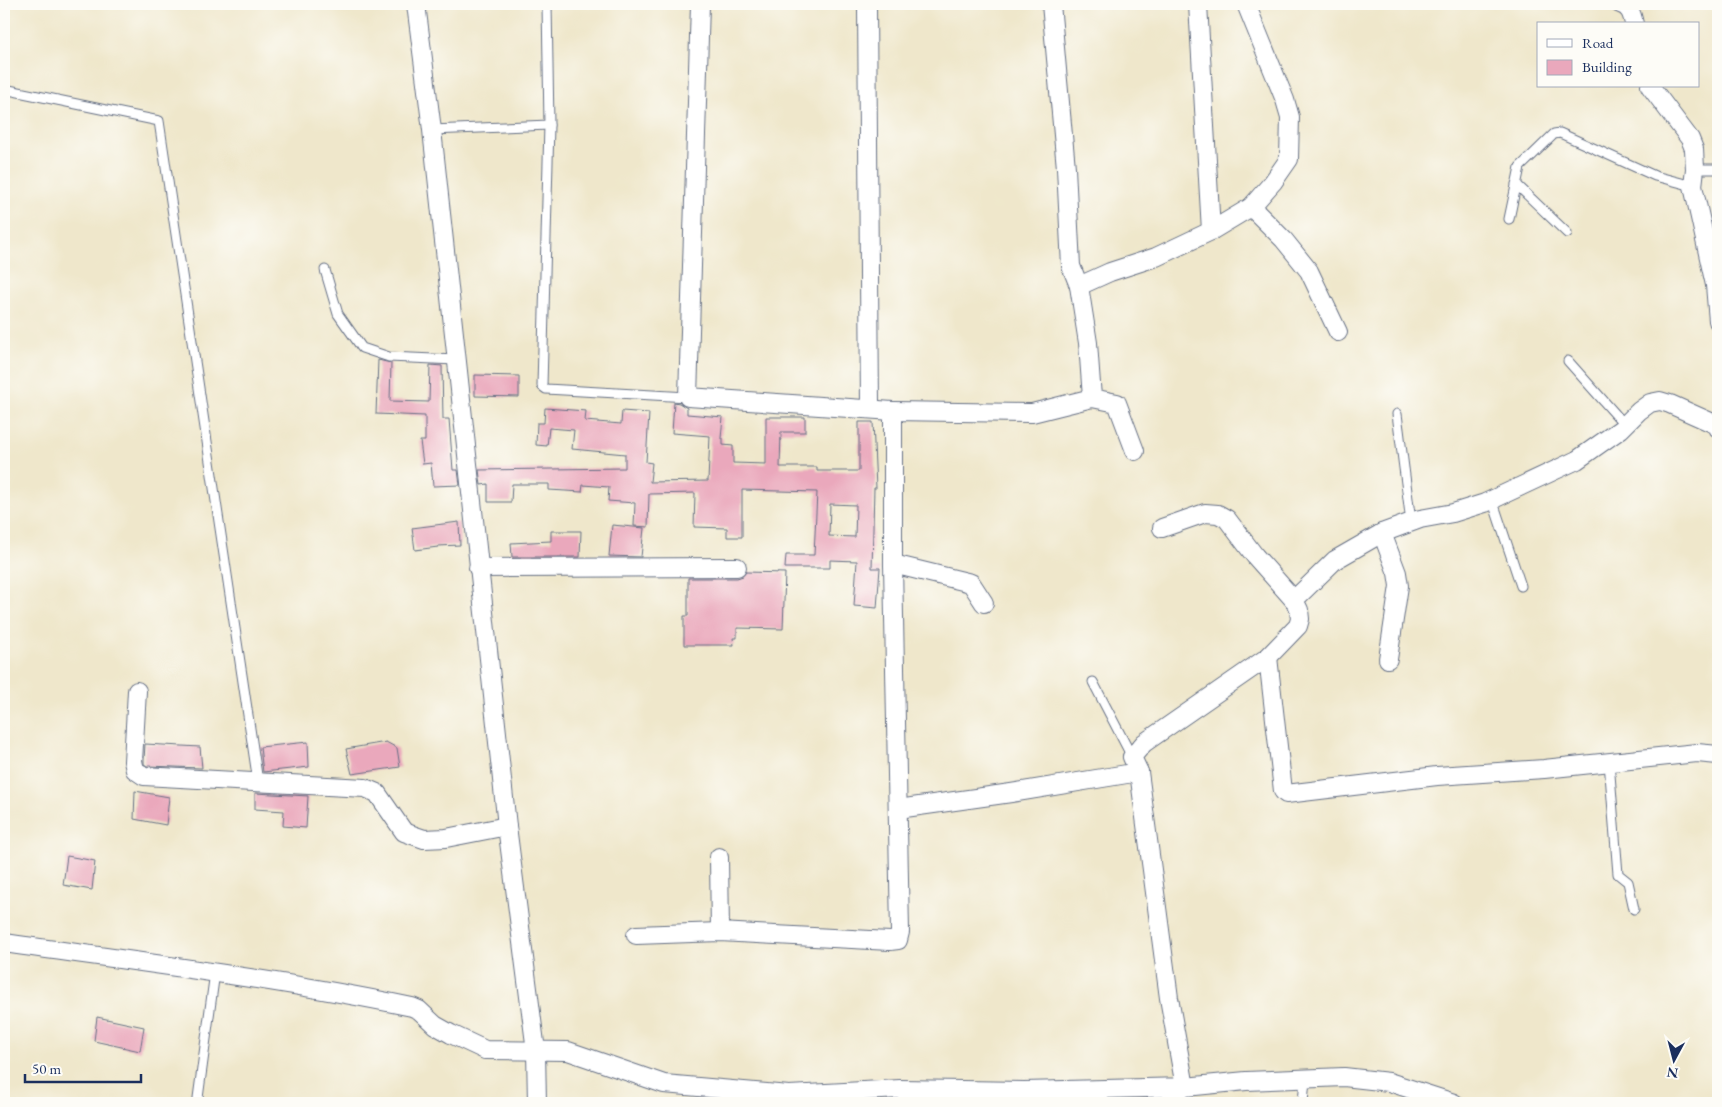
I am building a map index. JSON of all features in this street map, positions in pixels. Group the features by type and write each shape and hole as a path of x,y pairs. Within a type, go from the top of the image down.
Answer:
{"street":[{"path":"416,4 432,130 507,826 536,1051 537,1103"},
{"path":"700,4 688,397 893,411 1032,413 1092,398 1117,403 1135,451"},
{"path":"867,4 870,408"},
{"path":"1051,4 1066,168 1071,266 1079,286 1088,343 1092,398"},
{"path":"1198,4 1211,231"},
{"path":"1079,286 1110,272 1156,257 1211,231 1251,207 1273,182 1289,159 1290,117 1285,100 1246,4"},
{"path":"1620,4 1628,8 1634,22"},
{"path":"1652,88 1690,139 1694,149 1694,177 1714,286 1718,321"},
{"path":"1251,207 1284,240 1309,271 1338,332"},
{"path":"1294,600 1335,560 1382,533 1420,519 1454,513 1492,500 1577,460 1650,404 1660,401 1718,422"},
{"path":"636,935 720,932 898,940 900,932 893,564 893,411"},
{"path":"1162,528 1206,513 1218,514 1227,519 1255,556 1294,600 1299,610 1298,626 1268,657 1144,743 1135,765 1169,998 1185,1087"},
{"path":"1382,533 1397,573 1399,586 1388,659"},
{"path":"893,564 971,583 984,603"},
{"path":"478,568 737,567"},
{"path":"1268,657 1283,791 1286,794 1437,776 1544,770 1697,753 1718,755"},
{"path":"137,691 133,761 135,770 144,776 365,788 378,793 404,832 424,839 446,838 507,826"},
{"path":"898,809 1011,793 1135,765"},
{"path":"719,857 720,932"},
{"path":"4,943 215,972 412,1007 419,1010 434,1025 485,1050 568,1051 664,1084 753,1098 900,1089 1023,1097 1185,1087 1246,1081 1344,1077 1389,1082 1433,1100 1454,1103"}],"lane":[{"path":"548,4 549,125 542,386 546,389 688,397"},
{"path":"4,89 159,121 258,782"},
{"path":"432,130 549,125"},
{"path":"1509,219 1520,167 1554,134 1560,133 1655,176 1694,177 1718,169"},
{"path":"1516,184 1567,233"},
{"path":"325,270 338,314 362,348 388,357 456,360"},
{"path":"1568,361 1625,425"},
{"path":"1397,414 1411,522"},
{"path":"1492,500 1521,586"},
{"path":"1092,682 1135,765"},
{"path":"1609,762 1618,874 1628,882 1634,909"},
{"path":"198,1098 215,972"},
{"path":"1303,1103 1305,1079"}],"building":[{"path":"378,360 391,363 390,401 429,402 430,365 442,366 443,419 449,419 453,470 458,470 460,485 433,486 431,463 423,464 420,441 425,441 425,416 376,414"},
{"path":"475,375 519,376 519,397 475,396"},
{"path":"674,402 687,408 687,414 723,417 721,438 723,438 723,445 733,446 733,463 766,464 766,417 805,417 805,432 781,432 780,467 817,467 817,471 859,471 859,422 873,422 876,488 874,488 872,568 880,568 877,608 854,606 857,561 830,560 830,568 785,568 786,555 814,555 817,492 742,490 742,537 727,537 727,528 694,527 695,493 649,494 648,527 634,526 635,503 608,501 609,487 583,485 582,492 549,490 549,484 512,484 511,502 488,502 488,484 481,485 479,470 625,468 625,454 572,449 574,430 549,428 547,446 536,445 537,423 544,423 545,408 586,411 585,421 621,424 622,411 649,413 646,462 652,463 650,482 708,481 710,436 672,433","holes":["830,504 856,505 855,537 829,536"]},
{"path":"459,522 460,545 415,550 412,528"},
{"path":"612,525 644,528 641,557 609,556"},
{"path":"551,531 581,531 580,557 512,557 511,543 551,541"},
{"path":"746,572 785,573 783,629 737,628 737,638 733,638 734,645 684,645 684,616 688,616 688,578 737,578 743,576"},
{"path":"308,742 309,767 263,772 260,747"},
{"path":"386,742 397,748 400,767 352,774 346,749"},
{"path":"145,744 200,747 202,768 147,766 144,764"},
{"path":"135,791 169,797 166,825 134,819"},
{"path":"255,793 308,796 306,828 283,826 284,811 255,809"},
{"path":"67,856 95,861 92,890 63,885"},
{"path":"97,1017 144,1027 140,1051 94,1041"}]}
